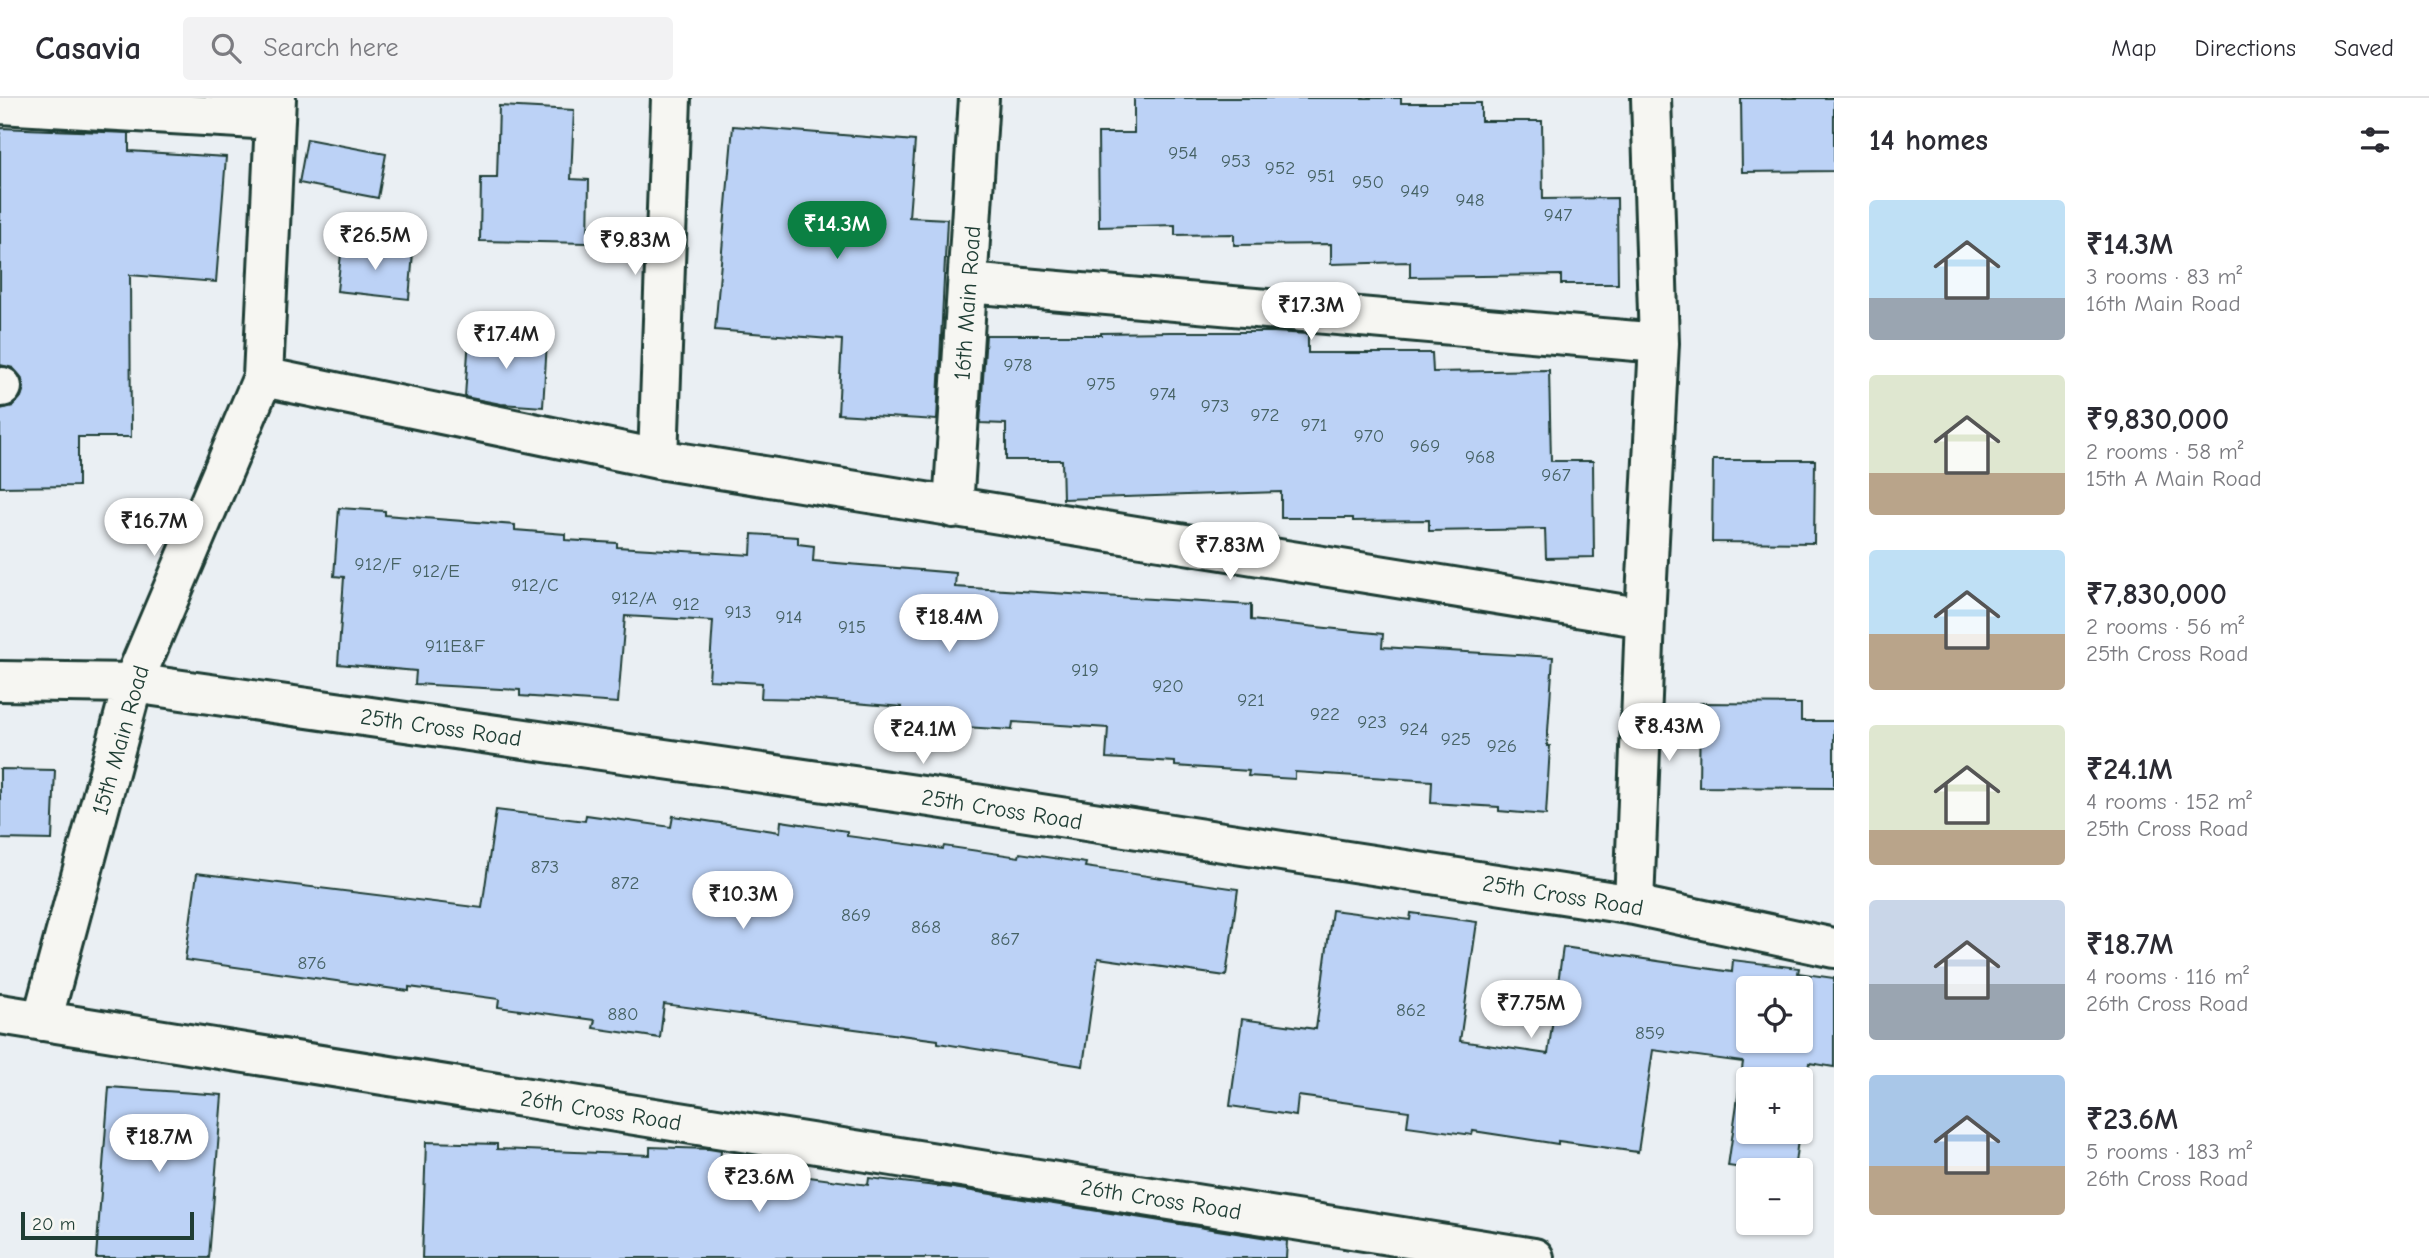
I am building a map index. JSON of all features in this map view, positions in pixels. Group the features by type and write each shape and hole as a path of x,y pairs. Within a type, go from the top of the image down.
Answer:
{"street":[{"path":"658,458 671,98"},
{"name":"16th Main Road","path":"953,508 979,98"},
{"path":"1634,905 1659,343 1651,98"},
{"path":"0,104 275,109"},
{"name":"15th Main Road","path":"42,1021 133,683 263,377 275,109"},
{"path":"968,282 1659,343"},
{"path":"263,377 658,458 953,508 1645,618"},
{"name":"25th Cross Road","path":"0,681 133,683 930,797 1634,905 1834,948"},
{"name":"26th Cross Road","path":"0,1014 1534,1258"}],"building":[{"path":"1134,98 1401,98 1401,103 1481,103 1481,121 1542,121 1543,199 1617,198 1618,284 1561,284 1561,275 1410,277 1410,262 1331,264 1331,244 1234,245 1234,234 1175,235 1175,225 1099,227 1098,133 1134,133"},
{"path":"1741,98 1834,98 1834,171 1742,172"},
{"path":"499,106 574,110 571,179 589,180 588,243 480,241 481,178 497,178"},
{"path":"733,126 915,141 909,217 947,219 937,420 838,414 842,340 715,330"},
{"path":"0,128 129,133 129,151 226,157 216,282 130,275 131,437 78,437 78,486 0,487 0,409 13,406 21,397 24,388 21,377 13,368 0,365"},
{"path":"307,139 386,154 378,198 299,183"},
{"path":"342,245 413,253 409,299 337,291"},
{"path":"1171,332 1308,334 1308,353 1432,353 1433,372 1549,370 1551,461 1593,461 1594,557 1546,558 1545,529 1429,531 1429,520 1281,518 1281,492 1063,499 1062,460 1006,460 1006,424 980,423 986,335"},
{"path":"469,337 547,342 543,407 501,404 465,397"},
{"path":"1713,460 1815,460 1814,543 1712,542"},
{"path":"339,508 385,511 385,515 515,525 515,530 565,534 565,540 617,543 617,547 751,555 752,534 798,537 798,544 814,546 813,561 956,573 955,587 1251,605 1251,620 1383,634 1382,647 1553,657 1546,815 1499,811 1499,807 1431,803 1432,781 1295,772 1295,779 1248,776 1249,771 1175,766 1175,762 1106,758 1108,728 1013,722 1012,730 901,723 902,707 761,698 762,683 709,680 713,621 625,616 618,703 520,696 520,690 415,684 416,671 338,664 344,577 334,576"},
{"path":"1700,703 1801,704 1801,721 1834,721 1834,788 1699,787"},
{"path":"0,769 55,770 52,840 0,839"},
{"path":"496,810 585,821 586,815 671,827 673,816 780,832 781,821 847,831 847,836 1019,857 1020,853 1086,863 1085,867 1238,889 1226,976 1098,958 1083,1066 938,1043 938,1040 664,1004 660,1038 593,1028 595,1020 498,1007 499,999 409,987 409,991 185,960 197,873 482,908"},
{"path":"1332,910 1410,920 1411,913 1477,922 1460,1041 1548,1054 1563,947 1732,972 1733,960 1799,968 1798,973 1834,978 1834,1067 1809,1063 1808,1067 1742,1067 1743,1062 1653,1050 1638,1152 1558,1141 1558,1144 1473,1131 1472,1135 1407,1126 1409,1111 1298,1096 1296,1116 1230,1106 1242,1019 1316,1029"},
{"path":"109,1087 222,1095 209,1258 96,1258"},
{"path":"1736,1111 1736,1144 1797,1144 1796,1158 1736,1158 1736,1167 1728,1166"},
{"path":"426,1142 497,1144 497,1149 650,1155 650,1147 709,1149 721,1151 720,1165 868,1185 869,1178 953,1188 1287,1241 1286,1258 422,1258"}]}
